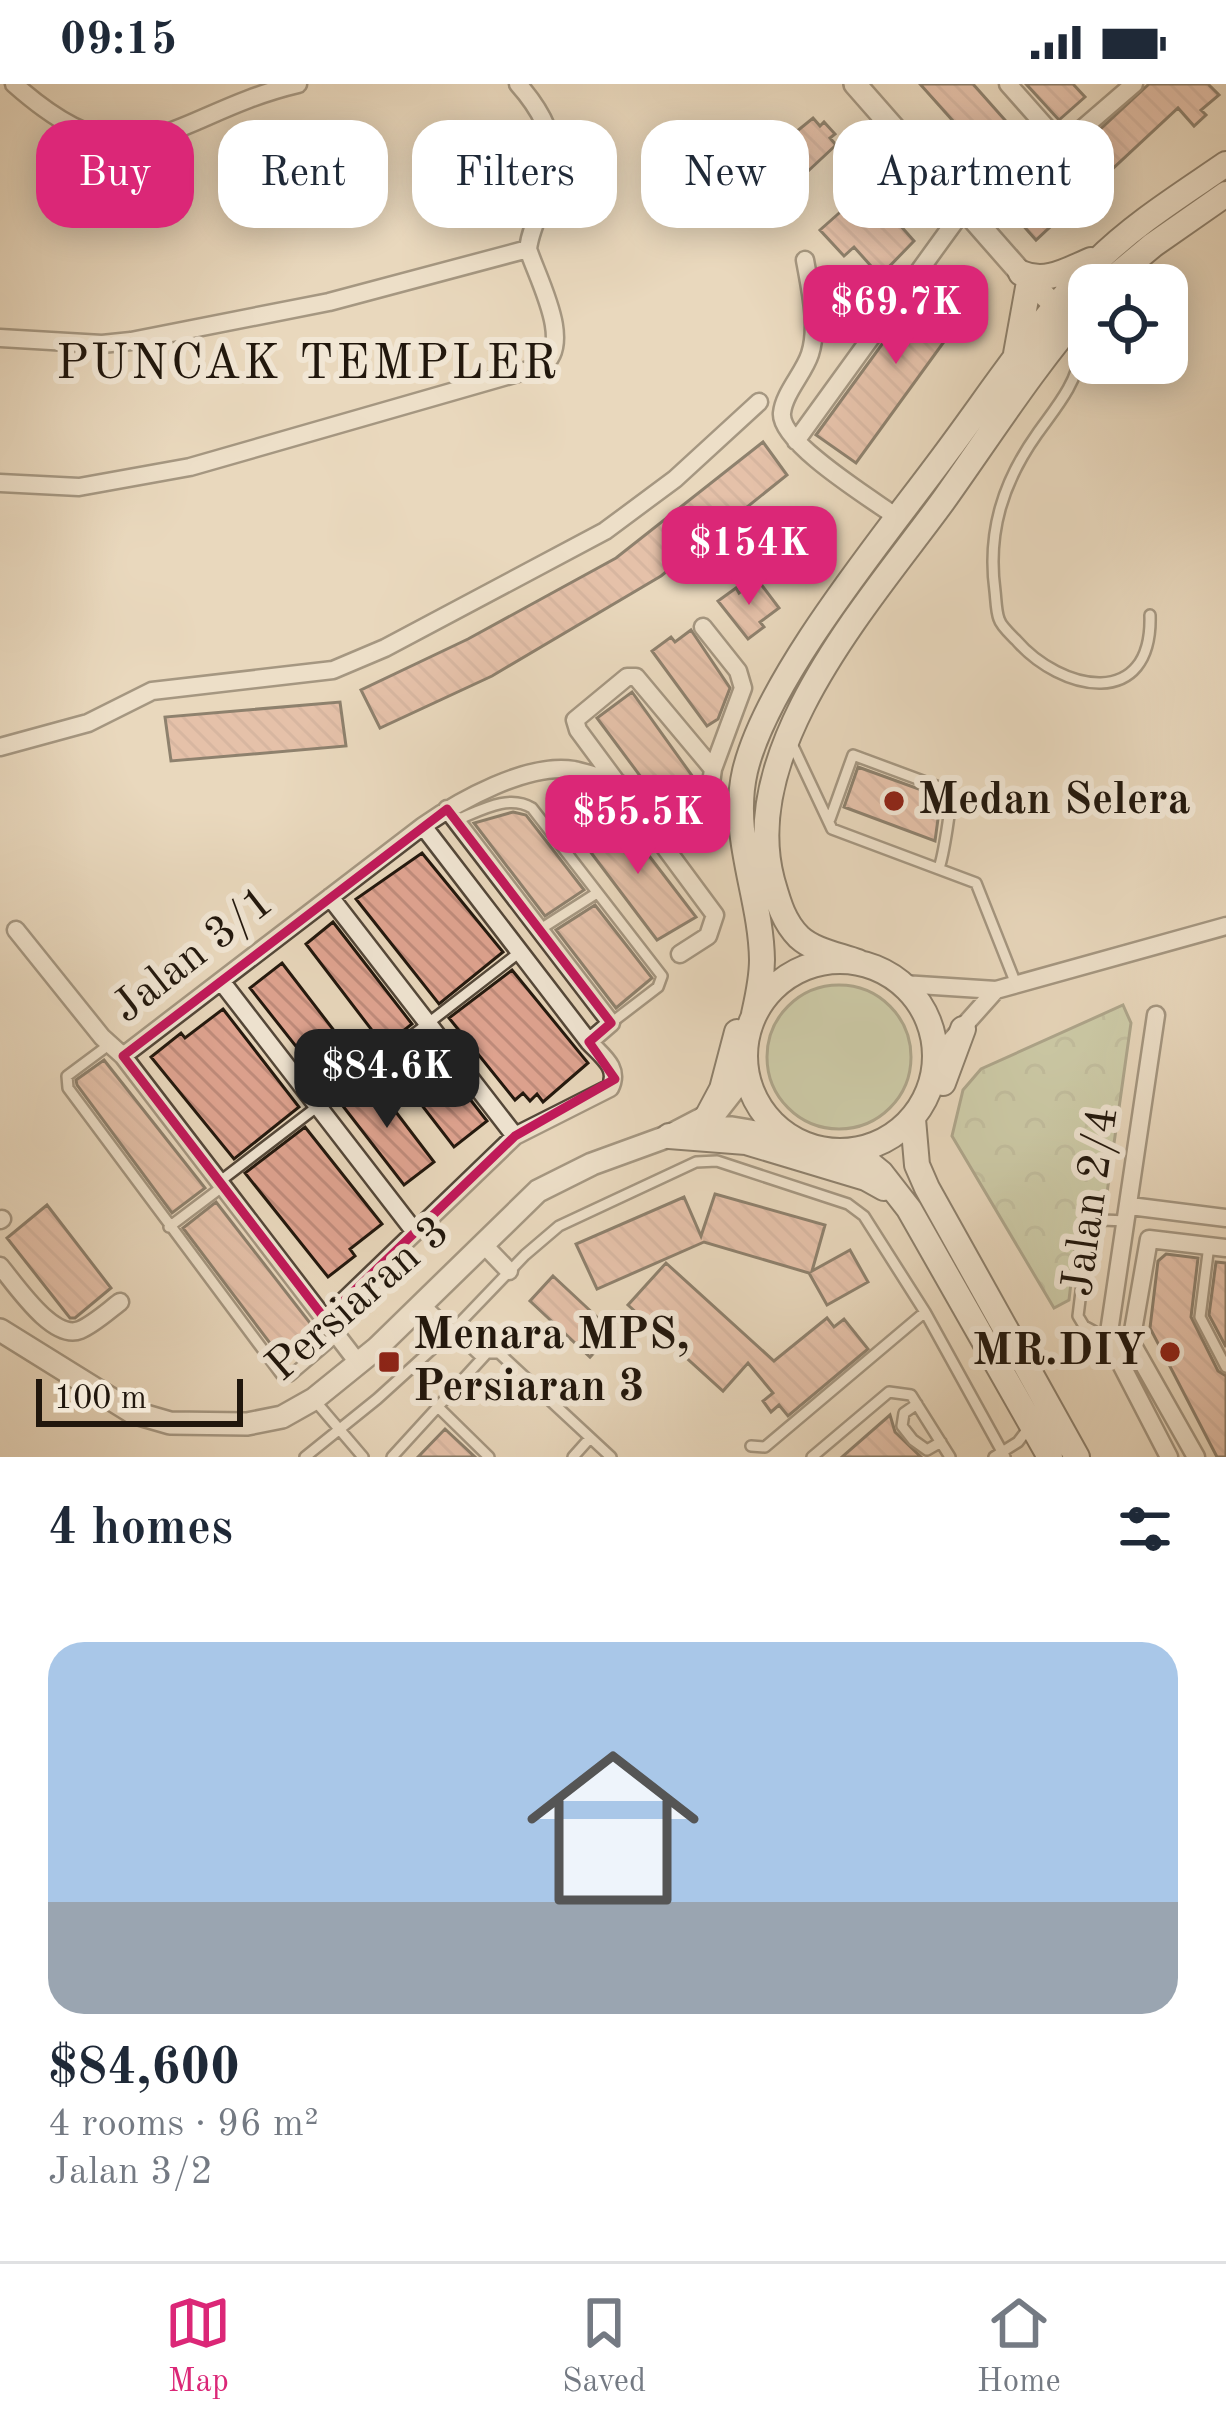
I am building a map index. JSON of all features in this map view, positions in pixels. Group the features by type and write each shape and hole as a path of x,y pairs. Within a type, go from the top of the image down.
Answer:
{"main road":[{"path":"1014,362 1025,277 1046,278 1103,255 1226,164"},
{"path":"1131,264 1226,194"},
{"path":"1098,264 1103,255"},
{"path":"1068,314 1014,362 898,518 793,670 746,766 740,797 742,845 760,934 761,982 744,1058 758,1104 773,1124 792,1138 833,1151 854,1151 891,1138 913,1119 926,1100 936,1057 933,1030 921,1005 903,984 816,948 800,938 782,914 766,844 772,791 805,699 1068,317"},
{"path":"782,914 839,944 891,963 933,988"},
{"path":"760,934 722,1089 688,1128 866,1178 901,1198"},
{"path":"754,1014 786,976 833,960 858,962"},
{"path":"917,1165 963,1029"},
{"path":"913,1119 917,1165 1077,1457"},
{"path":"854,1151 901,1198 1050,1456"}],"street":[{"path":"14,84 49,116 95,137 114,140 165,136 258,93 298,84"},
{"path":"0,483 79,487 190,467 551,361 559,337 528,248 552,178 552,141 538,107 518,84"},
{"path":"854,84 886,120"},
{"path":"1008,84 1040,120"},
{"path":"1088,120 1122,88"},
{"path":"796,441 950,228"},
{"path":"981,228 1025,277 1068,307"},
{"path":"0,338 103,344 131,340 329,302 528,248"},
{"path":"806,260 812,350 782,412 784,425 796,441 898,518"},
{"path":"0,747 88,723 152,692 333,670 385,648 605,530 675,479 759,402"},
{"path":"665,844 708,805 713,769 743,688 743,678 704,627"},
{"path":"680,954 708,936 715,915 575,720 631,676 641,681 713,769"},
{"name":"Jalan 3/1","path":"359,1364 117,1050 221,981 423,826 451,815 468,796 508,781 569,769 620,784"},
{"path":"451,815 611,1023 589,1042"},
{"path":"325,1319 514,1136 610,1088 615,1078 614,1069 423,826"},
{"path":"330,897 514,1136"},
{"path":"903,984 997,990 1226,926"},
{"path":"16,930 117,1050"},
{"path":"221,981 416,1232"},
{"path":"936,1057 997,990"},
{"name":"Jalan 2/4","path":"1156,1015 1108,1339 1169,1457"},
{"path":"688,1128 727,1103 744,1058"},
{"name":"Persiaran 3","path":"0,1330 132,1412 170,1423 247,1424 285,1416 359,1364 516,1208 556,1180 688,1128 732,1128 792,1138"},
{"path":"1128,1214 1226,1217"},
{"path":"1196,1457 1131,1335 1149,1239 1218,1247"},
{"path":"483,1244 509,1271"},
{"path":"0,1266 50,1324 65,1332 78,1331 120,1302"}],"lane":[{"path":"1070,384 1018,461 1000,502 990,557 999,621 1036,663 1081,683 1109,683 1128,675 1146,654 1150,615"},
{"path":"790,733 793,749 832,829 971,880 981,889 1016,984"},
{"path":"830,821 853,755 950,791 953,801 939,868"},
{"path":"451,815 508,801 532,808 662,976 658,987 611,1023"},
{"path":"539,930 597,893"},
{"path":"382,1059 520,952"},
{"path":"117,1050 68,1076 68,1088 281,1374 290,1376 337,1336"},
{"path":"169,1227 364,1070"},
{"path":"305,1457 452,1331 548,1234 587,1210 697,1162 717,1162 848,1204 864,1216 925,1312 1000,1455 1018,1442 1031,1422"},
{"path":"1108,1339 1084,1326 1078,1316 1088,1235 1102,1220 1128,1214"},
{"path":"1218,1247 1200,1317 1226,1366"},
{"path":"424,1304 482,1358"},
{"path":"751,1446 765,1447 925,1312"},
{"path":"392,1457 488,1353 499,1353 611,1457"},
{"path":"812,1457 889,1392 911,1395 950,1457"},
{"path":"314,1399 363,1457"},
{"path":"917,1404 904,1413 902,1426 927,1450 941,1442"},
{"path":"438,1407 489,1457"},
{"path":"573,1457 590,1438"}],"highlighted area":[{"path":"447,809 611,1023 589,1042 615,1079 515,1136 325,1319 123,1056"}],"green space":[{"path":"839,985 867,990 890,1006 906,1029 911,1057 906,1085 890,1108 867,1124 839,1129 811,1124 788,1108 772,1085 767,1057 772,1029 788,1006 811,990"},
{"path":"1123,1005 1131,1023 1107,1193 1079,1215 1069,1300 1054,1308 952,1136 963,1090 981,1069"}],"building":[{"path":"920,84 973,84 1005,120 952,120"},
{"path":"1026,84 1073,84 1085,97 1059,120"},
{"path":"1149,84 1208,84 1219,95 1201,110 1206,115 1194,126 1178,108 1114,167 1114,120 1110,120"},
{"path":"813,118 820,126 824,122 833,132 833,148 809,170 809,121"},
{"path":"833,218 833,228 902,228 914,241 880,276 854,247 844,256 820,230"},
{"path":"1025,228 1049,228 1036,240"},
{"path":"936,270 975,299 856,463 816,435"},
{"path":"763,442 787,475 661,576 492,676 380,728 361,690 468,639 616,558"},
{"path":"757,579 779,608 748,639 718,601"},
{"path":"691,630 730,688 718,719 707,726 652,651"},
{"path":"632,692 698,784 696,799 673,820 597,718"},
{"path":"340,702 346,746 171,761 165,717"},
{"name":"Medan Selera","path":"858,767 941,797 935,841 844,807"},
{"path":"614,810 696,917 657,940 583,842 601,829 596,823"},
{"path":"513,812 526,815 584,890 545,916 474,823"},
{"path":"422,853 503,952 439,1004 356,899"},
{"path":"595,905 652,978 616,1008 556,930"},
{"path":"333,922 412,1024 384,1046 306,944"},
{"path":"282,963 359,1063 328,1087 250,988"},
{"path":"512,970 588,1063 543,1102 537,1094 530,1101 523,1093 515,1100 449,1018"},
{"path":"223,1009 299,1107 234,1159 151,1057"},
{"path":"423,1039 487,1121 454,1147 390,1064"},
{"path":"104,1060 205,1188 172,1213 77,1085 76,1080"},
{"path":"370,1078 434,1162 404,1185 339,1101"},
{"path":"305,1127 382,1224 350,1249 355,1256 328,1277 245,1173"},
{"path":"715,1194 825,1225 812,1271 850,1250 868,1282 827,1305 809,1273 704,1242 597,1289 576,1244 684,1197 701,1236"},
{"path":"216,1202 317,1332 282,1359 183,1228"},
{"path":"47,1205 111,1288 75,1318 70,1318 7,1238"},
{"path":"1166,1254 1198,1258 1191,1317 1218,1371 1226,1376 1226,1457 1217,1457 1150,1328 1158,1261"},
{"path":"1216,1262 1226,1263 1226,1347 1209,1315"},
{"path":"666,1263 774,1361 827,1318 834,1327 844,1319 868,1349 788,1416 779,1405 771,1412 763,1401 773,1393 748,1363 723,1391 628,1305"},
{"path":"553,1276 613,1332 590,1357 530,1301"},
{"path":"890,1415 895,1432 921,1457 842,1457"},
{"path":"445,1429 475,1457 418,1457"}],"place":[{"name":"Medan Selera","path":"894,801"},
{"name":"MR.DIY","path":"1170,1352"},
{"name":"Menara MPS, Persiaran 3","path":"389,1362"}],"district":[{"name":"PUNCAK TEMPLER","path":"308,365"}]}
